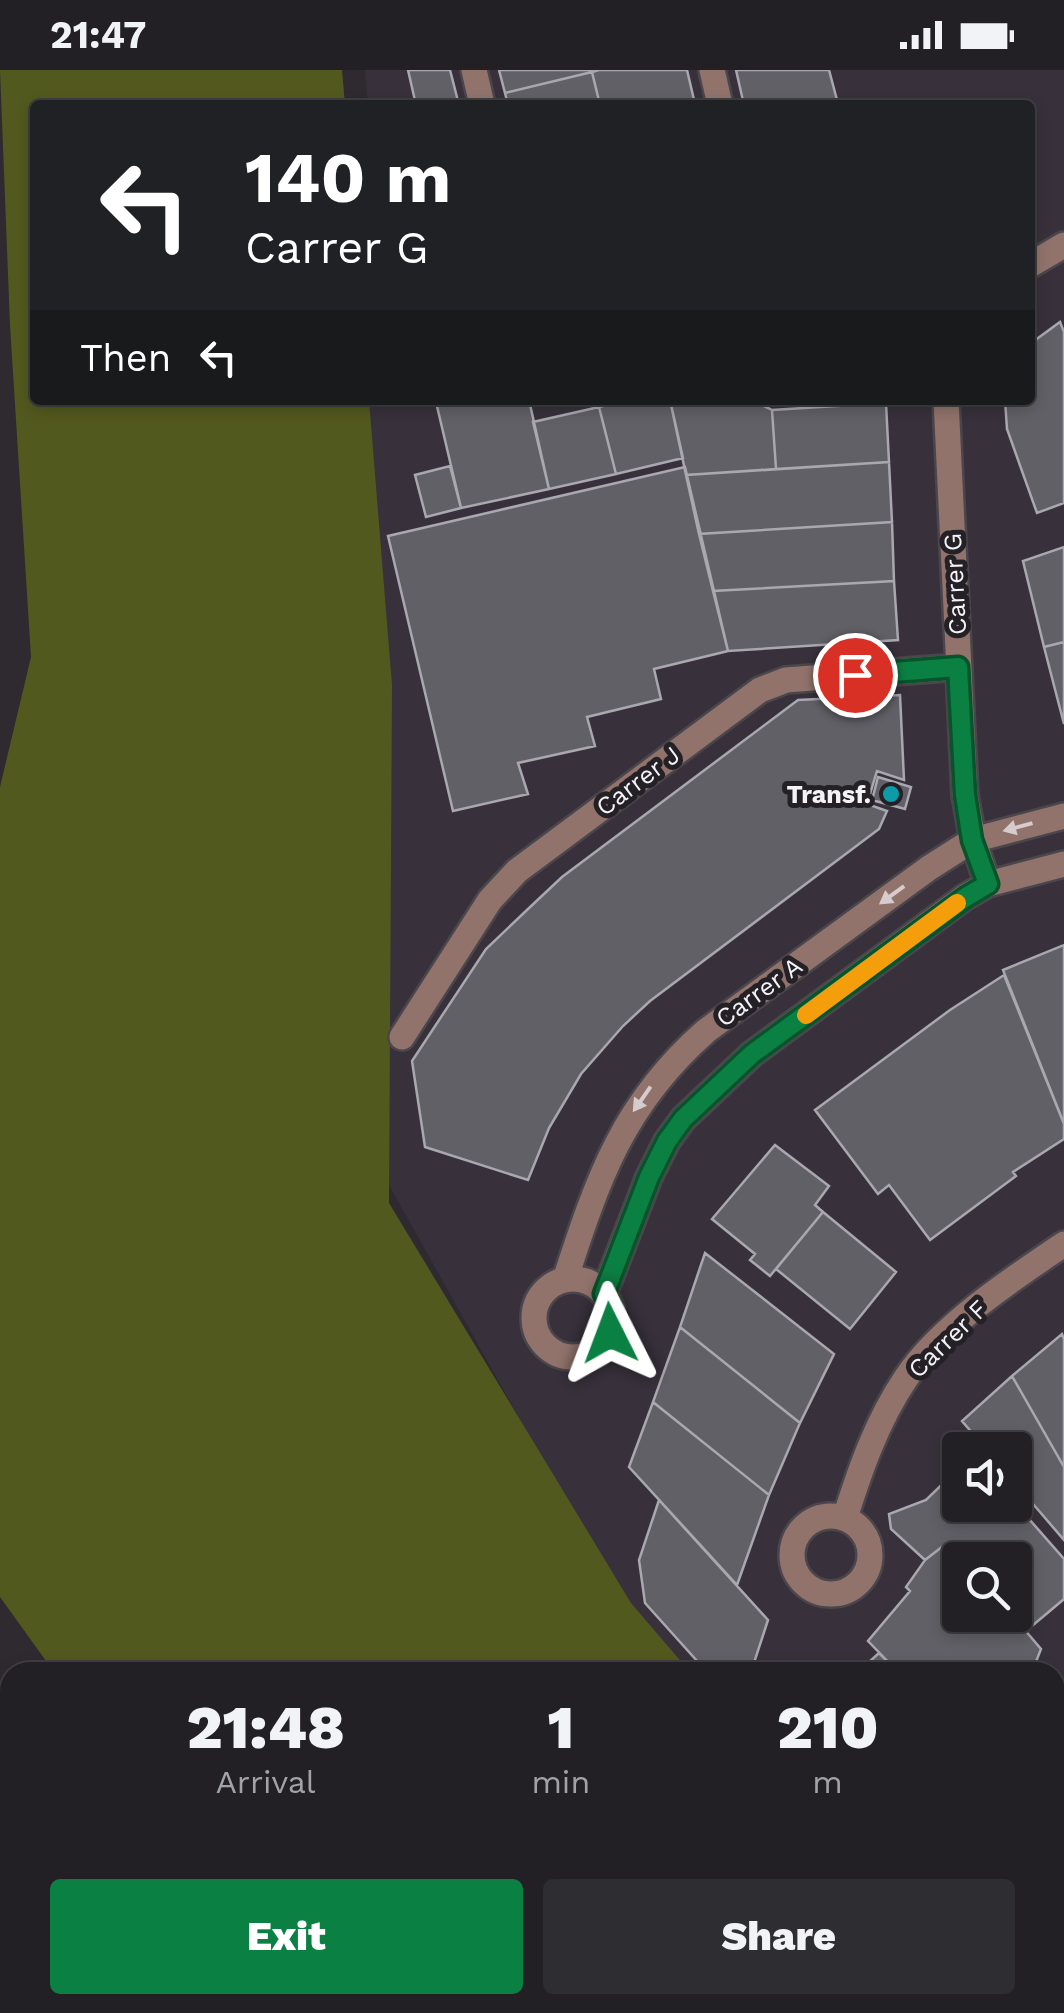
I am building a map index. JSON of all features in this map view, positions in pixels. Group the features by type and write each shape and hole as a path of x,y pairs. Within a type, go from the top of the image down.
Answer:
{"street":[{"path":"474,70 481,100"},
{"path":"712,70 719,100"},
{"path":"1035,262 1064,244"},
{"name":"Carrer G","path":"946,405 965,795 972,840 988,884"},
{"name":"Carrer J","path":"402,1037 490,900 517,870 760,690 786,680 958,667"},
{"name":"Carrer A","path":"565,1280 611,1153 630,1115 672,1060 928,868 972,840 1064,816"},
{"name":"Carrer A","path":"604,1294 649,1177 667,1141 696,1105 752,1054 966,897 988,884 1064,864"},
{"name":"Carrer F","path":"845,1518 881,1420 907,1376 970,1314 1064,1244"},
{"path":"565,1280 586,1281 604,1294 612,1320 602,1345 580,1357 555,1354 538,1336 534,1322 535,1308 546,1289 565,1280"}],"shaded area":[{"path":"365,70 1064,70 1064,1662 655,1662 379,1167 357,405 1035,405 1035,100 368,100"}],"green space":[{"path":"0,70 342,70 345,100 30,100 30,405 369,405 392,685 389,1203 631,1603 681,1662 47,1662 0,1597 0,787 31,657 10,325"}],"building":[{"path":"408,70 450,70 458,100 415,100"},
{"path":"499,70 592,70 592,72 505,93"},
{"path":"687,70 694,100 599,100 592,72"},
{"path":"736,70 829,70 837,100 743,100"},
{"path":"592,72 599,100 507,100 505,93"},
{"path":"1060,322 1064,332 1064,503 1037,513 1007,429 1005,405 1035,405 1035,340"},
{"path":"437,405 530,405 549,489 461,508"},
{"path":"671,405 683,458 616,474 599,407"},
{"path":"671,405 762,405 772,410 776,469 686,475"},
{"path":"886,405 889,462 776,469 772,410"},
{"path":"599,407 616,474 549,489 533,422"},
{"path":"889,462 892,522 699,534 686,475"},
{"path":"450,466 461,508 426,517 415,475"},
{"path":"685,467 728,651 654,669 661,699 587,717 595,746 518,763 528,794 453,811 388,536"},
{"path":"892,522 894,581 713,591 699,534"},
{"path":"1064,547 1064,642 1044,647 1023,561"},
{"path":"894,581 898,640 728,651 713,591"},
{"path":"1064,642 1064,724 1044,647"},
{"path":"900,695 904,780 877,771 867,804 887,811 879,829 650,1001 623,1026 581,1074 549,1128 528,1180 425,1147 412,1061 486,949 528,909 562,877 798,700"},
{"name":"Transf.","path":"878,777 911,787 905,809 872,800"},
{"path":"1064,945 1064,1124 1003,970"},
{"path":"1004,975 1064,1124 1064,1139 1013,1172 1016,1176 930,1240 889,1185 878,1194 815,1110"},
{"path":"775,1145 829,1186 815,1205 823,1212 770,1276 750,1260 755,1254 712,1219"},
{"path":"823,1212 896,1272 850,1329 776,1269"},
{"path":"705,1253 834,1354 800,1423 680,1327"},
{"path":"680,1327 800,1423 769,1495 653,1402"},
{"path":"1062,1334 1064,1339 1064,1467 1012,1376"},
{"path":"1012,1376 1064,1467 1064,1540 1032,1503 1032,1432 971,1432 962,1421"},
{"path":"653,1402 769,1495 737,1585 629,1467"},
{"path":"942,1484 942,1522 1032,1522 1064,1559 1064,1599 1032,1626 1032,1542 942,1542 942,1547 925,1560 891,1529 889,1514 926,1500"},
{"path":"659,1500 768,1620 754,1662 698,1662 645,1603 639,1560"},
{"path":"942,1547 942,1632 1026,1632 1041,1649 1036,1662 888,1662 868,1641 910,1591 906,1587 925,1560"},
{"path":"879,1653 888,1662 869,1662"}],"slow traffic":[{"path":"806,1015 957,903"}],"place":[{"name":"Transf.","path":"891,794"}],"route":[{"path":"610,1333 611,1306 604,1294 649,1177 683,1119 752,1054 988,884 972,840 965,795 958,667 855,675"}]}
